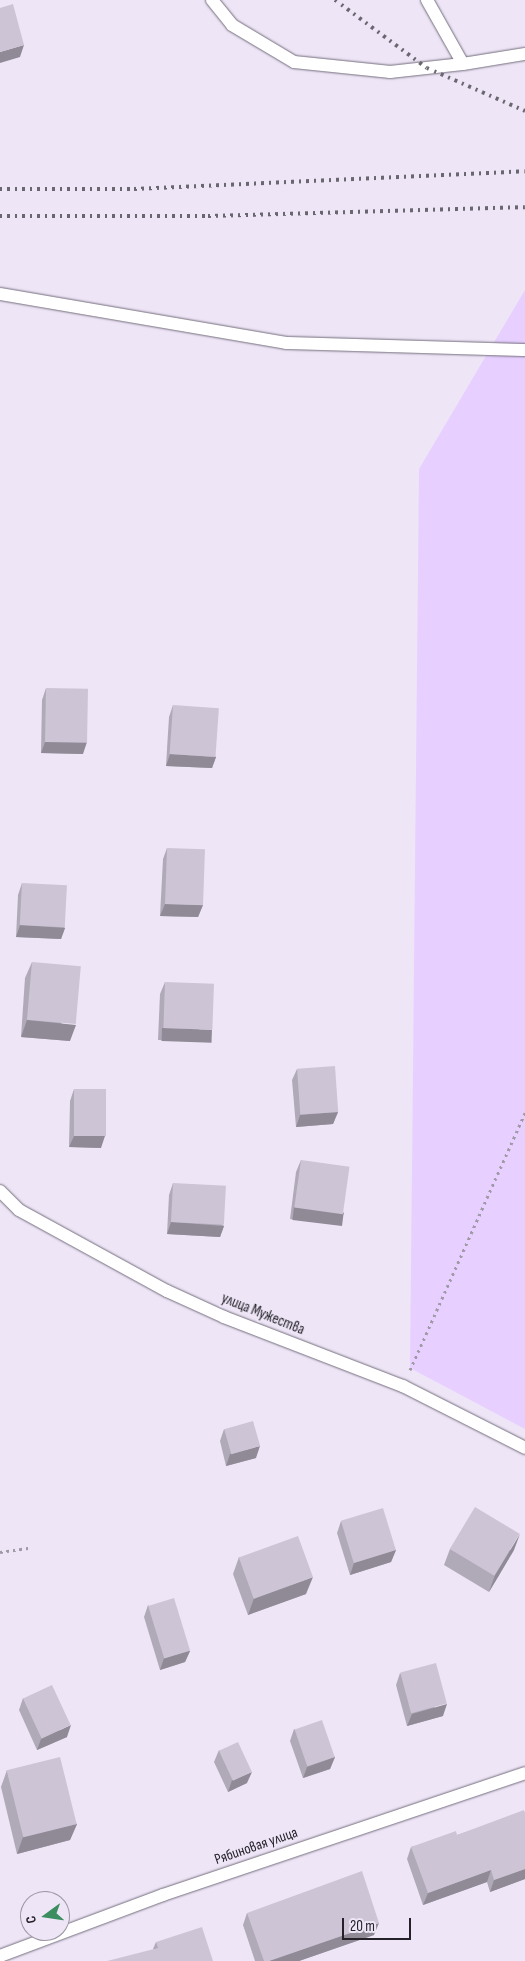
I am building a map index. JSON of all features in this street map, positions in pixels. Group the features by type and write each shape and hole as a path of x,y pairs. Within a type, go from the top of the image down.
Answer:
{"lane":[{"path":"212,0 232,25 294,62 390,72 463,64 525,54"},
{"path":"428,0 463,64"},
{"path":"0,294 286,343 525,350"},
{"name":"улица Мужества","path":"0,1190 19,1210 167,1291 224,1317 403,1386 525,1448"},
{"name":"Рябиновая улица","path":"0,1956 163,1895 525,1773"}],"path":[{"path":"403,1386 525,1113"},
{"path":"0,1552 30,1548"}],"shaded area":[{"path":"525,290 525,1429 410,1368 419,469"}],"building":[{"path":"13,4 24,45 0,52 0,8"},
{"path":"46,688 88,689 87,743 45,742"},
{"path":"173,705 219,708 215,757 170,754"},
{"path":"167,848 205,849 203,905 165,904"},
{"path":"22,883 67,885 65,927 20,925"},
{"path":"32,962 81,966 76,1024 27,1020"},
{"path":"165,982 214,984 212,1030 163,1028"},
{"path":"335,1066 338,1112 300,1115 297,1069"},
{"path":"74,1089 106,1089 106,1136 74,1136"},
{"path":"301,1160 350,1167 343,1214 294,1208"},
{"path":"173,1183 226,1186 224,1225 171,1222"},
{"path":"253,1421 260,1446 231,1454 224,1429"},
{"path":"475,1507 520,1534 494,1576 450,1549"},
{"path":"383,1508 396,1550 354,1563 341,1521"},
{"path":"298,1536 313,1577 254,1599 239,1558"},
{"path":"174,1598 190,1651 164,1658 148,1606"},
{"path":"436,1663 447,1704 411,1713 400,1673"},
{"path":"52,1685 71,1725 42,1738 23,1699"},
{"path":"322,1720 335,1757 307,1766 295,1729"},
{"path":"238,1742 252,1772 233,1781 219,1751"},
{"path":"60,1757 77,1824 23,1837 7,1770"},
{"path":"524,1810 525,1869 494,1880 491,1870 428,1893 411,1847 456,1831 457,1835"},
{"path":"362,1871 379,1923 269,1961 264,1961 247,1913"},
{"path":"202,1927 213,1961 107,1961 158,1948 156,1942"}],"railway":[{"path":"335,0 427,68 525,111"},
{"path":"0,189 134,189 525,171"},
{"path":"0,216 208,216 525,207"}]}
